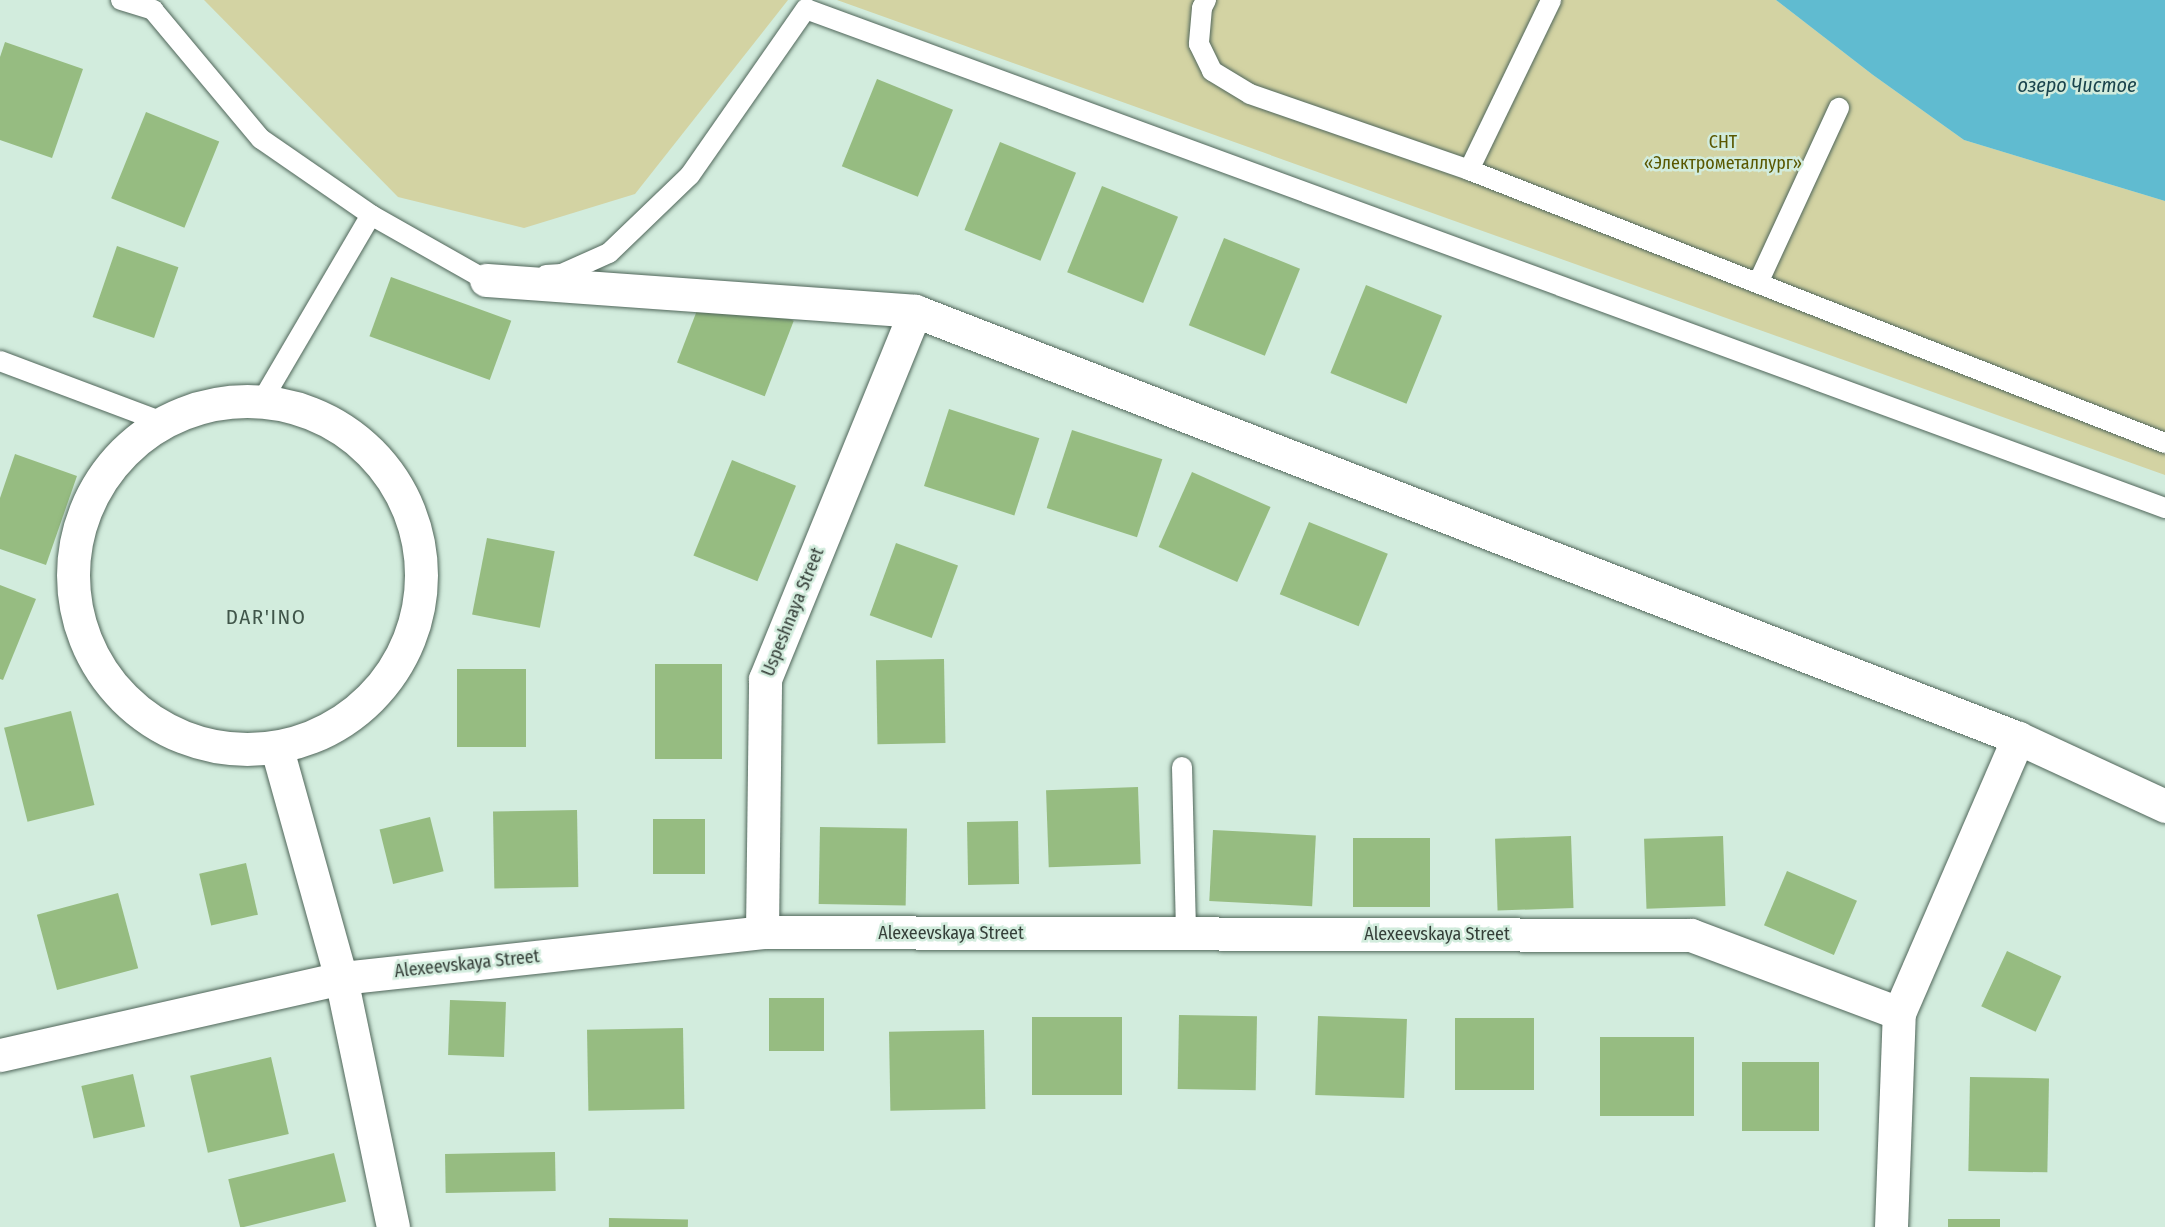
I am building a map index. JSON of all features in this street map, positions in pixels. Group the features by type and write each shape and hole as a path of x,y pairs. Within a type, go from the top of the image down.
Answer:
{"street":[{"path":"486,280 915,311 2018,738 2165,806"},
{"name":"Uspeshnaya Street","path":"762,932 765,679 915,311"},
{"path":"263,399 314,414 361,441 407,501 422,554 418,618 390,678 348,720 277,749 200,746 133,710 85,647 70,570 94,485 133,439 162,422 180,412 263,399"},
{"path":"1891,1227 1899,1012 2018,738"},
{"path":"277,749 341,978 393,1227"},
{"name":"Alexeevskaya Street","path":"0,1054 341,978 762,932 1691,935 1899,1012"}],"lane":[{"path":"121,0 153,10 261,139 371,215 486,280 562,274 609,253 690,175 806,9 2165,508"},
{"path":"1206,0 1202,8 1199,44 1212,70 1250,94 1470,170 2165,443"},
{"path":"1470,170 1551,0"},
{"path":"1758,283 1839,108"},
{"path":"263,399 371,215"},
{"path":"0,361 162,422"},
{"path":"1182,767 1186,933"}],"green space":[{"path":"204,0 788,0 635,194 524,228 398,197"},
{"name":"СНТ «Электрометаллург»","path":"837,0 1776,0 1873,75 1964,140 2165,201 2165,475"}],"water":[{"name":"озеро Чистое","path":"1776,0 2165,0 2165,201 1964,140 1873,75"}],"building":[{"path":"5,42 83,69 52,158 0,140 0,57"},
{"path":"877,79 953,110 918,197 842,166"},
{"path":"146,112 219,142 184,228 111,198"},
{"path":"1000,142 1076,173 1040,261 964,230"},
{"path":"1102,186 1178,217 1143,303 1067,272"},
{"path":"1224,238 1300,269 1265,356 1189,325"},
{"path":"117,246 178,267 154,338 93,317"},
{"path":"391,277 511,321 490,380 369,336"},
{"path":"1366,285 1442,316 1406,404 1330,373"},
{"path":"706,287 794,321 765,396 677,363"},
{"path":"949,409 1039,438 1014,515 924,486"},
{"path":"1072,430 1162,459 1137,537 1047,508"},
{"path":"15,454 77,476 46,565 0,549 0,498"},
{"path":"732,460 796,486 757,581 693,555"},
{"path":"1192,472 1271,507 1237,582 1159,547"},
{"path":"1309,522 1388,554 1359,626 1280,594"},
{"path":"487,538 555,551 540,628 472,615"},
{"path":"896,543 958,566 932,638 870,615"},
{"path":"0,585 36,599 3,680 0,679"},
{"path":"944,659 945,743 877,744 876,660"},
{"path":"655,664 722,664 722,759 655,759"},
{"path":"457,669 526,669 526,747 457,747"},
{"path":"71,711 94,805 28,822 4,728"},
{"path":"1138,787 1141,864 1049,867 1046,790"},
{"path":"577,810 578,887 494,888 493,811"},
{"path":"430,817 444,871 393,884 380,830"},
{"path":"653,819 705,819 705,874 653,874"},
{"path":"1018,821 1019,884 968,885 967,822"},
{"path":"820,827 907,829 906,906 819,904"},
{"path":"1213,830 1316,835 1312,906 1209,901"},
{"path":"1571,836 1574,908 1498,911 1495,839"},
{"path":"1723,836 1725,906 1646,909 1644,839"},
{"path":"1353,838 1430,838 1430,907 1353,907"},
{"path":"246,863 258,915 211,925 199,874"},
{"path":"1787,871 1857,901 1834,955 1764,925"},
{"path":"118,893 138,968 57,990 37,915"},
{"path":"2007,951 2061,976 2036,1032 1981,1006"},
{"path":"769,998 824,998 824,1051 769,1051"},
{"path":"450,1000 506,1002 504,1057 448,1055"},
{"path":"1179,1015 1257,1016 1256,1090 1178,1089"},
{"path":"1318,1016 1407,1019 1404,1098 1315,1095"},
{"path":"1032,1017 1122,1017 1122,1095 1032,1095"},
{"path":"1455,1018 1534,1018 1534,1090 1455,1090"},
{"path":"683,1028 684,1109 588,1111 587,1030"},
{"path":"984,1030 985,1109 890,1111 889,1032"},
{"path":"1600,1037 1694,1037 1694,1116 1600,1116"},
{"path":"271,1057 289,1134 208,1153 190,1076"},
{"path":"1742,1062 1819,1062 1819,1131 1742,1131"},
{"path":"133,1074 145,1127 94,1139 81,1086"},
{"path":"1970,1077 2049,1078 2047,1172 1968,1171"},
{"path":"555,1152 556,1191 446,1193 445,1154"},
{"path":"334,1153 346,1202 240,1227 228,1179"},
{"path":"609,1218 688,1219 688,1227 609,1227"},
{"path":"1948,1219 2000,1219 2000,1227 1948,1227"}],"district":[{"name":"DAR'INO","path":"266,617"}]}
